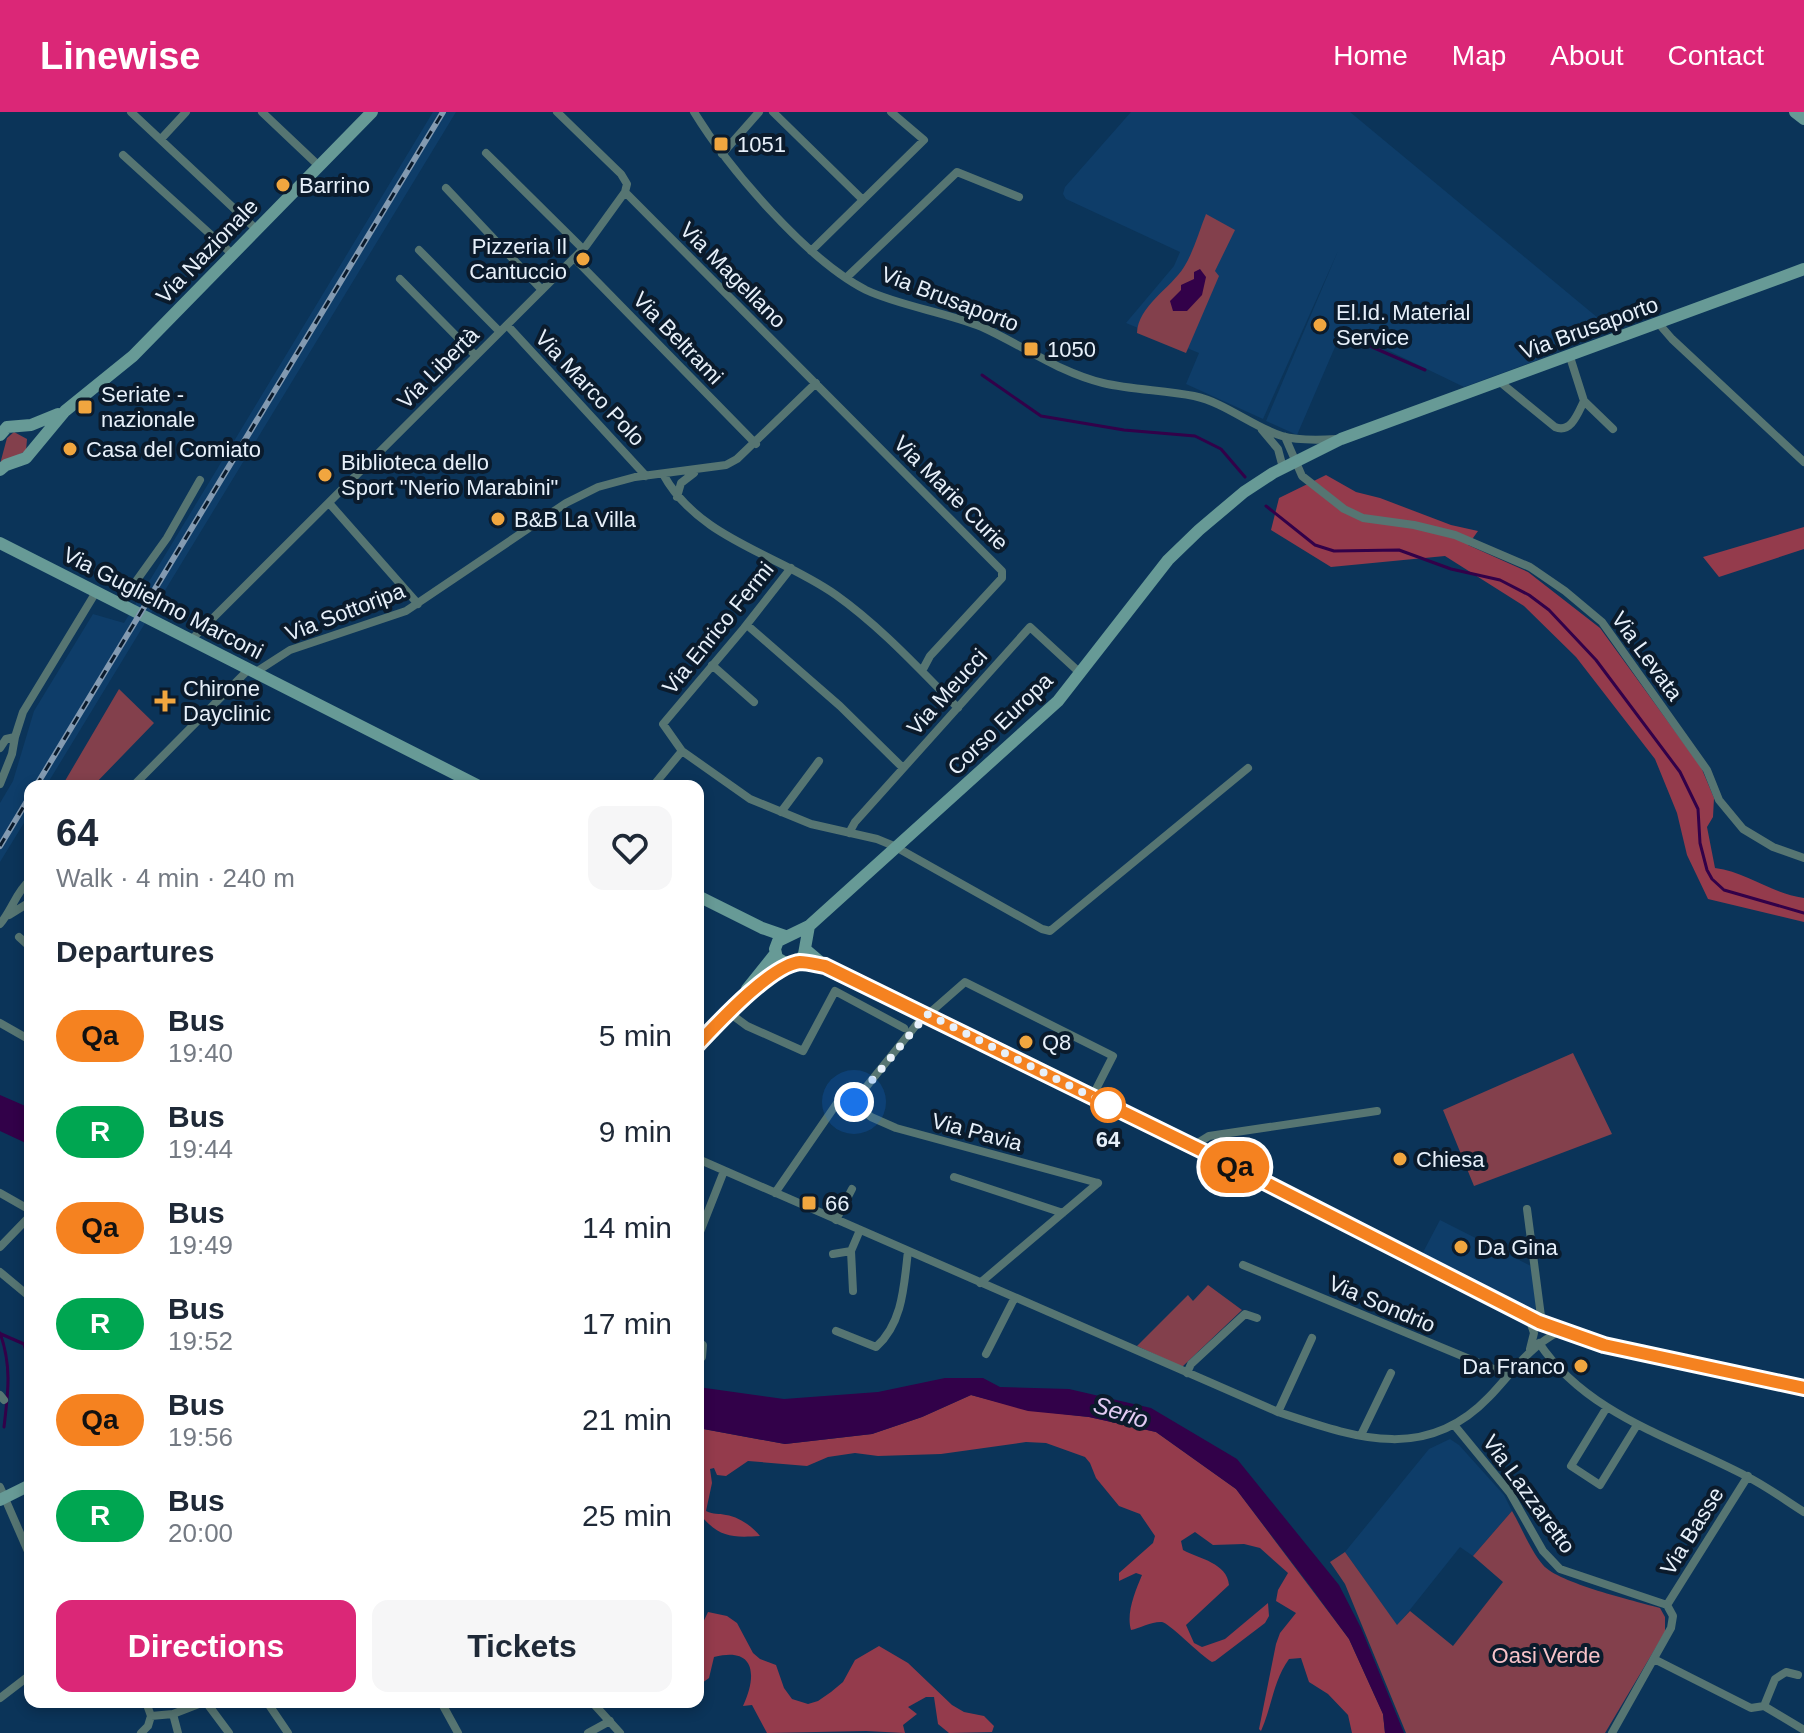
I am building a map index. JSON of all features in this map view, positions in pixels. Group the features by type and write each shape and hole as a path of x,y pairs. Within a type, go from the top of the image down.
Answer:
{"main road":[{"name":"Via Nazionale","path":"0,470 26,458 65,411 133,356 372,112"},
{"path":"1795,112 1804,119"},
{"name":"Via Brusaporto","path":"1199,530 1244,492 1341,439 1804,269"},
{"name":"Via Nazionale","path":"2,428 31,425 65,411"},
{"path":"22,424 31,433 34,445"},
{"name":"Corso Europa","path":"704,1038 775,952 778,941 809,926 1058,701 1168,560 1199,530"},
{"name":"Via Guglielmo Marconi","path":"0,543 467,780"},
{"path":"704,899 762,928 798,938 825,966 1193,1146 1542,1324 1604,1345 1804,1389"},
{"name":"Corso Europa","path":"728,1012 768,979 794,964 804,947 809,926"},
{"path":"762,928 779,961 825,966"},
{"path":"2,1495 24,1487"}],"street":[{"path":"131,112 256,229"},
{"path":"161,139 186,112"},
{"path":"262,112 319,166"},
{"path":"557,112 621,174 627,184 625,192"},
{"name":"Via Brusaporto","path":"694,112 722,154 811,251 869,291 981,327 1069,371 1103,383 1194,396 1222,405 1285,437 1341,439"},
{"path":"722,154 759,112"},
{"path":"773,112 863,200"},
{"path":"811,251 924,140 891,112"},
{"path":"486,153 583,249"},
{"path":"123,155 232,254"},
{"path":"846,278 957,172 1019,197"},
{"path":"446,188 542,290"},
{"name":"Via Libertà","path":"191,640 583,249 625,192"},
{"name":"Via Magellano","path":"625,192 816,383"},
{"name":"Via Marco Polo","path":"419,250 504,328 646,476"},
{"name":"Via Beltrami","path":"574,258 756,444"},
{"path":"400,279 476,356"},
{"path":"1659,324 1804,462"},
{"path":"1570,357 1584,401 1613,429"},
{"path":"1500,382 1561,430 1576,417 1584,401"},
{"name":"Via Sottoripa","path":"139,780 252,671 290,650 406,611 566,503 598,487 646,476 726,465 756,444 816,383"},
{"name":"Via Marie Curie","path":"816,383 1002,571 1002,578 930,656 922,671"},
{"name":"Via Brusaporto","path":"1255,424 1289,465"},
{"path":"1285,437 1294,454 1289,465"},
{"name":"Via Levata","path":"1289,465 1329,500 1363,518 1455,535 1530,567 1565,591 1602,622 1707,770 1719,800 1743,829 1773,847 1804,858"},
{"path":"677,497 681,483 700,470"},
{"path":"663,474 677,497 709,525 836,595 922,671 958,708"},
{"path":"119,605 167,538 200,480"},
{"path":"329,503 418,604"},
{"name":"Via Enrico Fermi","path":"682,751 663,724 791,568"},
{"path":"0,784 23,712 96,592"},
{"path":"747,625 840,706 903,768"},
{"name":"Via Meucci","path":"849,833 855,822 1030,627 1079,672"},
{"path":"712,665 754,702"},
{"path":"0,748 6,739 15,737"},
{"path":"658,780 682,751 750,799 811,824 877,839 894,846 1050,931 1248,768"},
{"path":"781,812 819,761"},
{"path":"0,924 24,887"},
{"path":"17,896 24,902"},
{"path":"8,915 24,906"},
{"path":"19,937 24,941"},
{"path":"775,1193 844,1093 854,1102 927,1014 965,982 1113,1056 1092,1097"},
{"path":"728,1012 747,1026 803,1051 835,991 904,1028"},
{"path":"0,1023 24,1037"},
{"name":"Via Pavia","path":"854,1102 871,1117 896,1128 1098,1183 1063,1213"},
{"path":"1193,1146 1209,1136 1377,1111"},
{"path":"704,1162 1013,1300 1278,1412 1338,1432 1409,1439 1429,1436 1455,1426 1479,1407 1529,1350 1560,1331"},
{"path":"704,1222 724,1171"},
{"path":"954,1177 1063,1213"},
{"path":"836,1220 852,1189"},
{"path":"0,1193 24,1209"},
{"path":"1527,1209 1542,1324"},
{"path":"980,1283 1063,1213"},
{"path":"0,1247 24,1220"},
{"path":"853,1291 851,1251 860,1230"},
{"path":"833,1254 851,1251"},
{"path":"836,1331 876,1347 885,1340 902,1302 908,1251"},
{"name":"Via Sondrio","path":"1243,1265 1508,1375"},
{"path":"0,1272 24,1292"},
{"path":"986,1354 1013,1300"},
{"path":"1187,1373 1191,1364 1245,1314 1257,1318"},
{"path":"1529,1318 1534,1333 1529,1350"},
{"path":"1278,1412 1312,1338"},
{"name":"Via Basse","path":"1539,1343 1563,1372 1607,1407 1637,1425 1748,1476 1804,1512"},
{"path":"1361,1435 1391,1373"},
{"path":"1607,1407 1571,1466 1600,1485 1637,1425"},
{"name":"Via Lazzaretto","path":"1455,1426 1510,1493 1543,1551 1560,1569 1667,1605"},
{"name":"Via Basse","path":"1667,1605 1748,1476"},
{"path":"2,1495 24,1543"},
{"path":"1612,1733 1673,1622 1667,1605"},
{"path":"1654,1659 1751,1708 1764,1706 1804,1730"},
{"path":"1764,1706 1775,1679 1786,1672 1798,1675"},
{"path":"0,1698 24,1680"},
{"path":"141,1733 148,1726 151,1716 148,1708"},
{"path":"151,1716 173,1714 189,1708"},
{"path":"210,1708 229,1733"},
{"path":"271,1708 288,1733"},
{"path":"444,1708 458,1733"},
{"path":"598,1708 620,1733"},
{"path":"173,1714 178,1733"},
{"path":"588,1733 610,1721"}],"shaded area":[{"path":"433,112 456,112 50,780 24,780 24,823 0,862 0,803 13,781 34,711 93,614 124,623"},
{"path":"1131,112 1350,112 1604,323 1535,361 1464,387 1348,331 1341,333 1297,435 1266,421 1338,251 1263,419 1186,384 1199,353 1126,323 1174,266 1180,252 1066,199 1063,194 1065,187"},
{"path":"1326,475 1356,492 1451,525 1478,531 1468,545 1528,572 1600,628 1701,767 1714,798 1713,817 1707,827 1715,868 1804,898 1804,922 1708,899 1687,855 1677,813 1655,759 1576,657 1524,606 1445,556 1331,567 1271,530 1279,498"},
{"path":"1804,527 1804,549 1719,577 1703,557"},
{"path":"1440,1220 1533,1267 1536,1316 1420,1258"},
{"path":"971,1395 1028,1410 1089,1417 1156,1432 1236,1489 1349,1639 1383,1714 1385,1733 1352,1733 1348,1715 1328,1694 1309,1682 1301,1658 1289,1659 1284,1667 1261,1731 1259,1729 1276,1644 1280,1633 1296,1613 1276,1601 1278,1590 1288,1573 1260,1548 1244,1544 1213,1545 1195,1532 1181,1541 1183,1550 1218,1567 1229,1585 1186,1625 1194,1643 1202,1647 1225,1639 1268,1603 1269,1616 1265,1623 1215,1661 1207,1659 1162,1622 1131,1630 1130,1610 1142,1575 1136,1573 1119,1581 1119,1573 1153,1543 1155,1536 1140,1514 1119,1506 1096,1478 1085,1457 1046,1443 1026,1442 941,1454 878,1456 855,1453 828,1457 807,1466 748,1461 726,1476 717,1475 714,1468 710,1469 712,1483 706,1511 740,1520 760,1536 725,1534 704,1518 704,1429 785,1444 872,1434 922,1417"},
{"path":"1450,1439 1504,1495 1512,1511 1473,1556 1460,1547 1397,1626 1345,1552 1429,1449"},
{"path":"708,1612 727,1616 737,1623 753,1653 776,1665 784,1688 792,1699 808,1704 818,1701 843,1682 855,1660 879,1646 908,1663 952,1705 964,1712 984,1716 994,1726 992,1732 949,1733 938,1724 934,1697 926,1697 908,1707 917,1714 903,1725 905,1733 767,1733 752,1705 743,1706 751,1674 745,1660 728,1655 714,1657 709,1678 704,1682 704,1620"}],"green space":[{"path":"1206,214 1235,230 1215,271 1219,276 1186,353 1137,333 1143,314 1184,267"},
{"path":"14,432 27,439 26,451 0,464 7,438"},
{"path":"119,689 154,723 99,780 66,780"},
{"path":"1573,1053 1612,1134 1474,1186 1443,1110"},
{"path":"1208,1285 1242,1310 1182,1367 1137,1346 1188,1295 1193,1301"},
{"name":"Oasi Verde","path":"1512,1511 1534,1553 1551,1572 1598,1591 1660,1608 1665,1617 1665,1632 1605,1733 1406,1733 1345,1584 1330,1562 1345,1552 1397,1625 1410,1611 1453,1646 1503,1582 1473,1556"}],"water":[{"path":"1200,269 1206,277 1202,295 1187,311 1173,311 1170,301 1181,290 1181,285 1194,279 1194,272"},
{"path":"0,1095 24,1105 24,1142 0,1131"},
{"name":"Serio","path":"945,1378 983,1378 1000,1387 1069,1389 1151,1408 1237,1459 1339,1585 1361,1628 1404,1733 1385,1733 1383,1714 1349,1639 1236,1489 1156,1432 1089,1417 1028,1411 971,1395 922,1417 872,1434 785,1444 704,1429 704,1388 784,1399 878,1392"}],"waterway":[{"path":"1342,334 1425,370"},
{"path":"982,375 1041,416 1124,430 1195,436 1221,449 1245,477"},
{"path":"1266,506 1315,545 1334,551 1399,550 1451,569 1500,580 1549,610 1596,660 1680,772 1698,809 1700,843 1712,879 1724,890 1804,913"},
{"path":"0,1333 8,1368 4,1427"},
{"path":"1,1334 24,1344"}],"railway":[{"path":"40,780 443,112"},
{"path":"0,846 24,806"}],"bus line":[{"name":"Qa","path":"704,1038 728,1012 789,965 799,962 825,966 1227,1163 1539,1322 1604,1345 1804,1388"}],"place":[{"name":"1051","path":"721,144"},
{"name":"Barrino","path":"283,185"},
{"name":"Pizzeria Il Cantuccio","path":"583,259"},
{"name":"El.Id. Material Service","path":"1320,325"},
{"name":"1050","path":"1031,349"},
{"name":"Seriate - nazionale","path":"85,407"},
{"name":"Casa del Comiato","path":"70,449"},
{"name":"Biblioteca dello Sport \"Nerio Marabini\"","path":"325,475"},
{"name":"B&B La Villa","path":"498,519"},
{"name":"Chirone Dayclinic","path":"165,701"},
{"name":"Q8","path":"1026,1042"},
{"name":"64","path":"1108,1105"},
{"name":"Chiesa","path":"1400,1159"},
{"name":"66","path":"809,1203"},
{"name":"Da Gina","path":"1461,1247"},
{"name":"Da Franco","path":"1581,1366"}],"route":[{"path":"854,1102 927,1014 1108,1105"}]}
